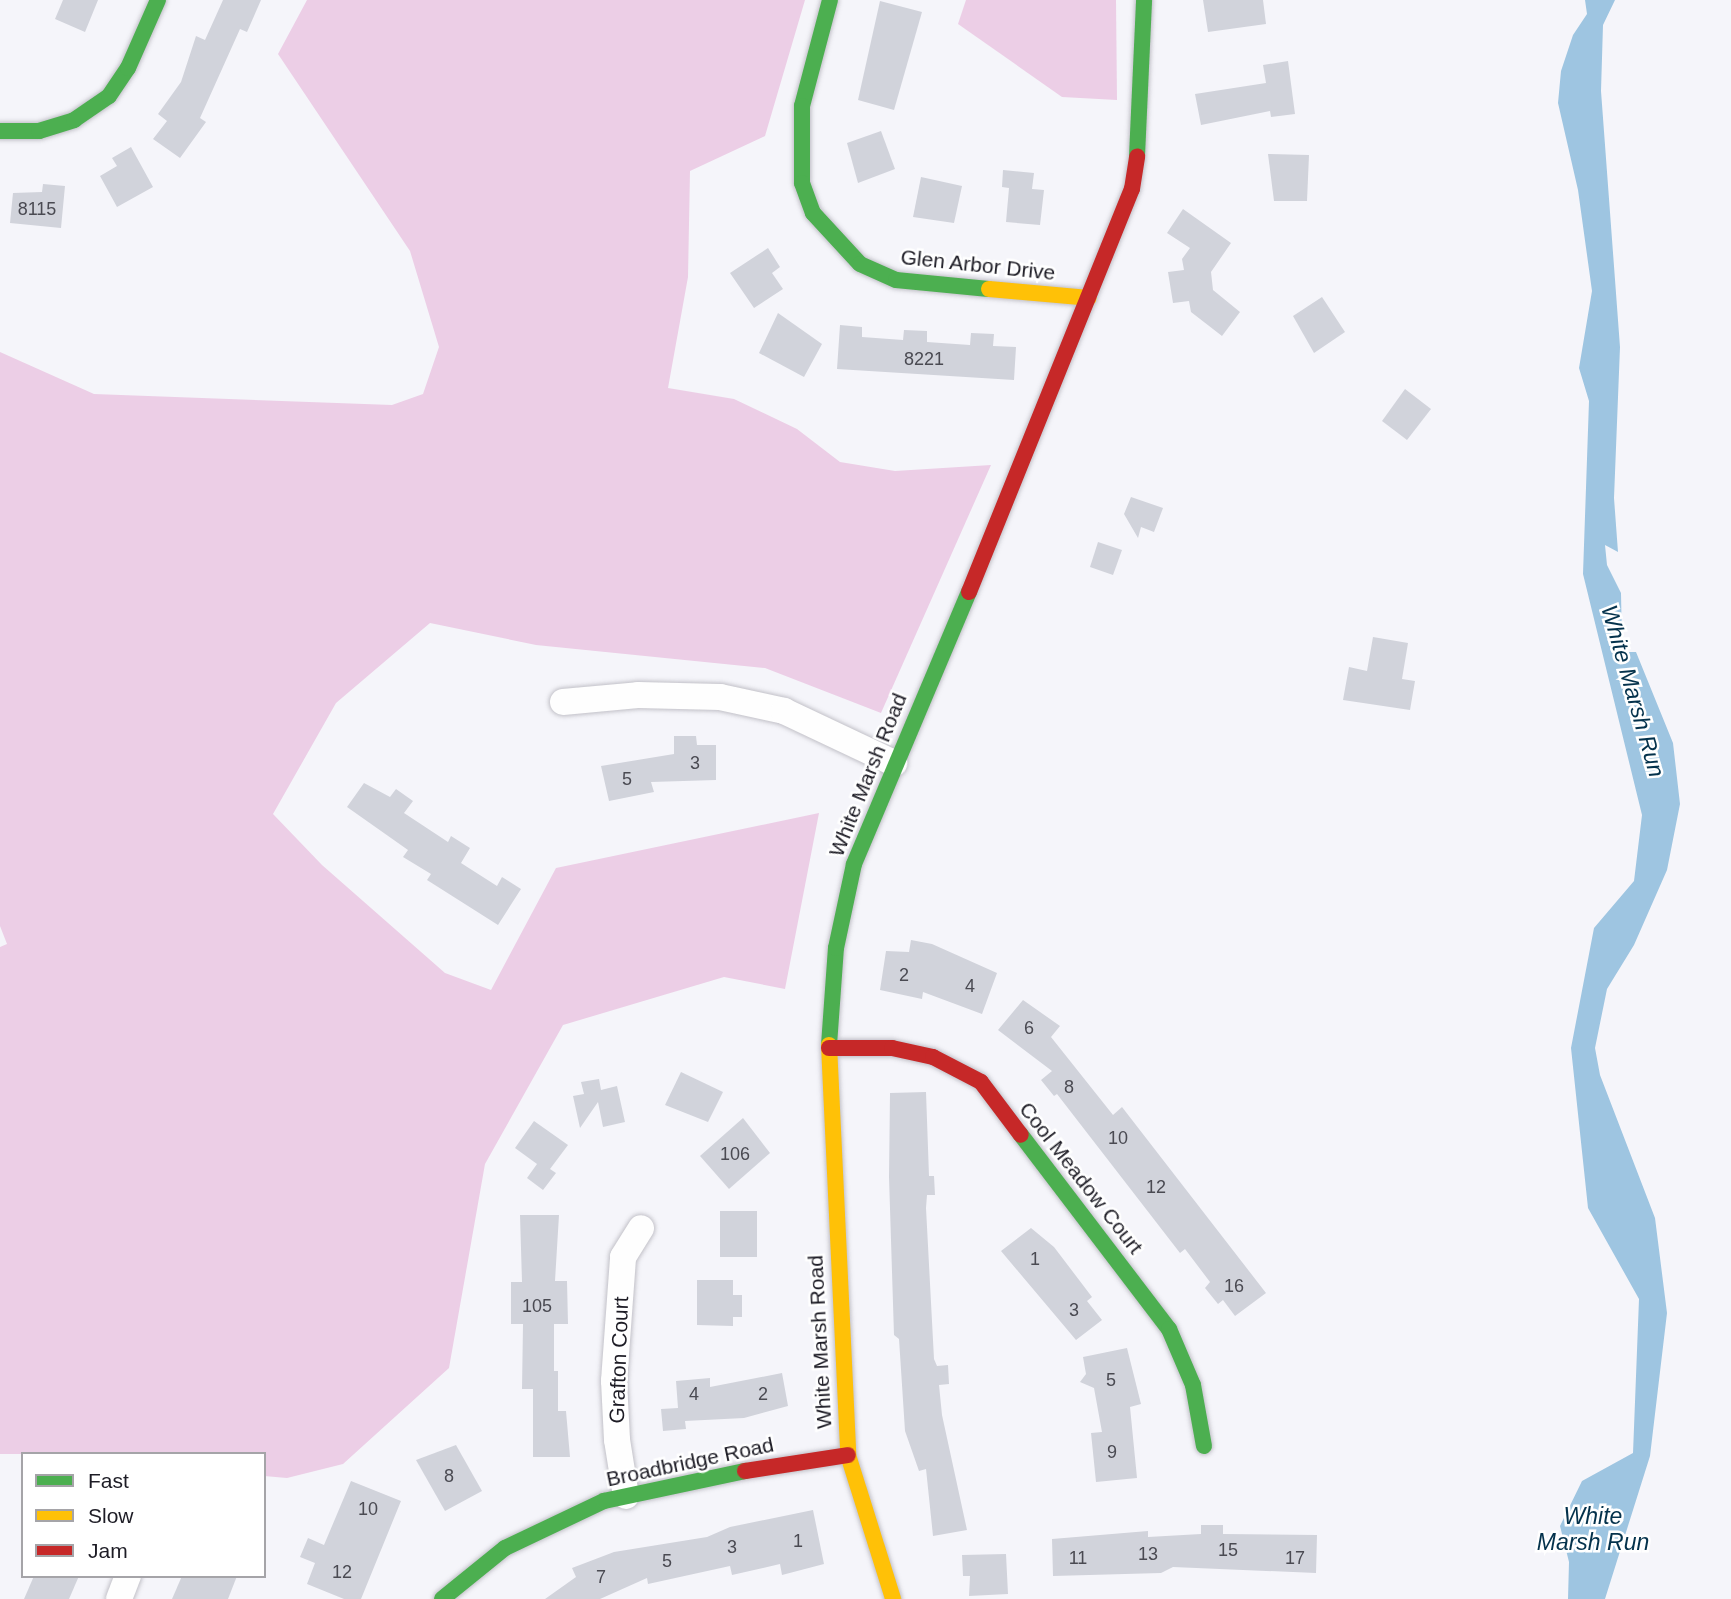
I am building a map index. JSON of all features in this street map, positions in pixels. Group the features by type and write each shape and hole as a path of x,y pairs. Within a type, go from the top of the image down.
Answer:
{"street":[{"path":"0,131 39,131 74,120 109,96 128,68 158,0"},
{"name":"Glen Arbor Drive","path":"830,0 802,106 799,144 802,183 813,213 835,241 860,264 896,280 1089,298"},
{"name":"White Marsh Road","path":"893,1599 848,1455 829,1048 842,911 854,864 894,763 1034,438 1132,189 1140,137 1144,0"},
{"path":"564,702 638,695 720,697 784,710 894,763"},
{"name":"Cool Meadow Court","path":"829,1048 892,1048 933,1056 981,1082 1169,1329 1193,1385 1204,1446"},
{"name":"Grafton Court","path":"626,1496 617,1440 614,1381 623,1257 640,1228"},
{"name":"Broadbridge Road","path":"442,1599 505,1548 604,1501 776,1464 848,1455"},
{"path":"119,1599 127,1578"}],"shaded area":[{"path":"307,0 805,0 765,136 690,171 688,277 668,388 734,399 797,429 840,462 895,471 991,465 881,713 765,668 536,645 430,623 336,703 273,814 322,865 445,973 491,990 556,868 819,813 785,989 724,977 563,1025 485,1164 449,1368 343,1464 287,1478 266,1476 266,1452 0,1454 0,947 7,944 0,926 0,352 94,394 392,405 423,394 439,347 410,251 278,54"},
{"path":"966,0 1116,0 1117,100 1062,97 958,24"}],"water":[{"name":"White Marsh Run","path":"1585,0 1615,0 1603,25 1601,91 1620,347 1614,498 1618,552 1605,545 1607,565 1621,593 1622,644 1627,652 1636,652 1673,743 1680,804 1667,870 1634,945 1607,989 1595,1048 1600,1075 1655,1218 1667,1313 1650,1456 1605,1599 1568,1599 1569,1562 1560,1526 1582,1481 1633,1453 1639,1299 1588,1208 1571,1048 1594,928 1634,881 1642,815 1583,574 1589,401 1579,368 1592,291 1578,190 1558,103 1561,71 1573,35 1587,14"}],"building":[{"path":"63,0 98,0 85,32 55,19"},
{"path":"223,0 261,0 247,32 240,29 200,118 206,122 180,158 153,139 167,121 158,114 181,82 196,36 205,40"},
{"path":"1203,0 1263,0 1266,24 1208,32"},
{"path":"880,1 922,12 894,110 858,100"},
{"path":"1288,61 1295,114 1271,117 1270,111 1201,125 1195,94 1266,83 1263,65"},
{"path":"881,131 895,169 858,183 847,143"},
{"path":"131,147 153,187 117,207 100,176 117,166 112,158"},
{"path":"1268,154 1309,155 1307,201 1274,201"},
{"path":"1003,170 1034,173 1032,189 1044,190 1040,225 1006,222 1009,188 1002,187"},
{"path":"921,177 962,186 954,223 913,217"},
{"path":"43,184 65,186 61,228 10,223 13,193 42,192"},
{"path":"1183,209 1231,243 1211,272 1213,290 1240,312 1222,336 1191,312 1189,301 1173,303 1168,272 1184,270 1182,259 1190,248 1167,233"},
{"path":"768,248 780,267 772,273 783,289 754,308 730,273"},
{"path":"1322,297 1345,332 1314,353 1293,316"},
{"path":"778,313 822,344 804,377 759,353"},
{"path":"840,325 862,327 862,337 903,340 904,330 927,331 927,342 970,345 971,333 994,334 993,346 1016,347 1014,380 837,369"},
{"path":"1405,389 1431,409 1407,440 1382,421"},
{"path":"1131,497 1163,508 1154,532 1141,527 1138,538 1124,514"},
{"path":"1098,542 1122,550 1113,575 1090,567"},
{"path":"1373,637 1408,643 1402,679 1415,681 1410,710 1343,700 1349,667 1367,671"},
{"path":"674,736 696,736 697,745 716,745 716,780 651,782 654,792 609,801 601,766 674,754"},
{"path":"364,783 390,797 396,789 413,801 404,813 448,842 451,836 470,848 461,863 497,886 502,877 521,889 498,925 427,880 431,874 403,857 408,850 347,807"},
{"path":"911,940 932,944 997,973 982,1014 923,992 922,999 880,990 886,951 909,952"},
{"path":"1023,1000 1060,1026 1051,1037 1113,1115 1122,1107 1266,1293 1235,1316 1223,1300 1218,1304 1205,1288 1210,1282 1185,1249 1180,1253 1057,1094 1054,1096 1041,1080 1052,1071 998,1030"},
{"path":"681,1072 723,1092 708,1122 665,1105"},
{"path":"599,1079 601,1090 617,1086 625,1122 603,1127 598,1102 580,1128 573,1096 584,1094 581,1082"},
{"path":"926,1092 929,1176 934,1176 935,1195 927,1195 926,1208 934,1359 937,1366 948,1365 949,1384 939,1385 942,1415 967,1530 933,1536 926,1469 919,1471 905,1431 899,1339 894,1335 889,1177 890,1093"},
{"path":"743,1118 770,1153 729,1189 700,1156"},
{"path":"534,1121 568,1145 550,1169 556,1173 543,1190 527,1178 537,1164 515,1148"},
{"path":"720,1211 757,1211 757,1257 720,1257"},
{"path":"520,1215 559,1215 555,1281 567,1281 568,1324 554,1324 554,1371 558,1371 558,1411 566,1411 570,1457 533,1457 533,1389 522,1389 523,1324 511,1324 511,1282 522,1282"},
{"path":"1031,1228 1054,1247 1092,1297 1087,1301 1102,1320 1076,1340 1001,1251"},
{"path":"697,1280 733,1280 733,1295 742,1295 742,1317 733,1317 733,1326 697,1325"},
{"path":"1127,1348 1141,1404 1130,1407 1137,1478 1096,1482 1091,1433 1102,1432 1094,1388 1080,1382 1086,1374 1083,1357"},
{"path":"782,1373 788,1406 744,1418 685,1421 686,1429 663,1431 661,1409 678,1408 676,1381 710,1378 710,1387"},
{"path":"456,1445 482,1491 445,1511 416,1460"},
{"path":"351,1481 401,1501 361,1599 344,1599 307,1584 315,1563 300,1557 308,1538 324,1545"},
{"path":"813,1510 824,1564 782,1575 780,1564 732,1575 730,1566 648,1584 647,1578 600,1599 545,1599 576,1577 572,1568 614,1552 707,1537 730,1527"},
{"path":"1201,1525 1223,1525 1223,1534 1317,1535 1316,1573 1173,1567 1161,1573 1053,1576 1052,1539 1148,1531 1148,1537 1201,1534"},
{"path":"1006,1554 1008,1594 969,1596 970,1576 963,1576 962,1555"},
{"path":"33,1578 78,1578 69,1599 24,1599"},
{"path":"181,1578 236,1578 228,1599 172,1599"}],"traffic: fast":[{"path":"0,131 39,131 74,120 109,96 128,68 158,0"},
{"path":"830,0 802,106 802,183 813,213 860,264 896,280 989,289"},
{"path":"1137,156 1144,0"},
{"path":"829,1045 836,948 854,864 969,592"},
{"path":"1021,1135 1169,1329 1193,1385 1204,1446"},
{"path":"442,1599 505,1548 604,1501 745,1471"}],"traffic: slow":[{"path":"989,289 1089,298"},
{"path":"829,1045 848,1455 893,1599"}],"traffic: jam":[{"path":"969,592 1132,189 1137,156"},
{"path":"829,1048 892,1048 933,1057 981,1082 1021,1135"},
{"path":"745,1471 848,1455"}]}
